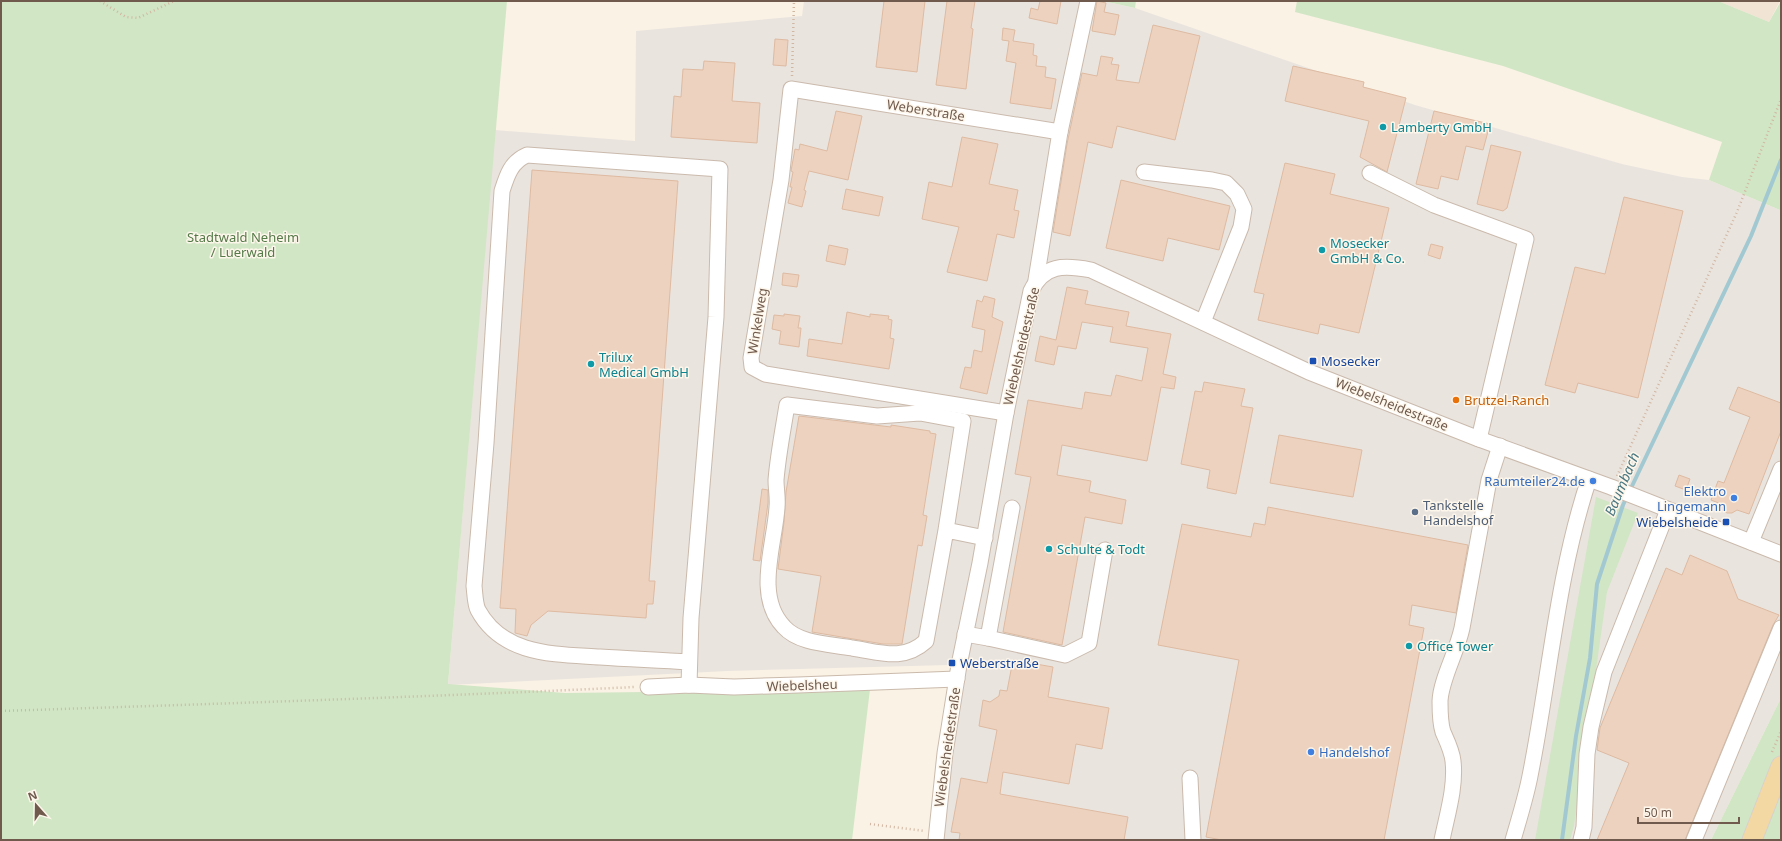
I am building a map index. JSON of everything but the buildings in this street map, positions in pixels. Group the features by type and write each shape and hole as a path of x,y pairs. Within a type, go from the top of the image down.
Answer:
{"main road":[{"path":"1752,840 1781,766"}],"street":[{"path":"1036,280 1060,132 1088,1"},
{"name":"Weberstraße","path":"791,89 1060,132"},
{"name":"Winkelweg","path":"791,89 781,180 751,358 752,367 765,374 1006,414"},
{"path":"689,662 555,654 525,650 502,638 489,625 478,609 474,586 486,443 502,190 510,168 519,158 527,155 720,169 716,317 689,662 689,684"},
{"path":"1144,172 1226,183 1237,194 1244,209 1241,226 1204,322"},
{"path":"1370,173 1434,205 1526,239 1479,439"},
{"name":"Wiebelsheidestraße","path":"936,836 947,738 956,679 985,538 1006,414 1031,291 1036,280 1048,271 1067,266 1091,270 1309,372 1479,439 1615,488 1781,554"},
{"path":"787,405 877,416 920,413 963,420 946,530 926,641 918,649 895,655 811,640 796,636 784,628 776,615 770,600 768,584 778,506 776,480 787,405"},
{"path":"1442,840 1452,787 1453,769 1448,744 1442,730 1440,702 1442,688 1458,647 1489,480 1500,446"},
{"path":"1751,542 1781,469"},
{"path":"1513,840 1530,776 1552,633 1566,563 1589,479"},
{"path":"988,638 1012,508"},
{"path":"1581,840 1584,827 1587,754 1591,727 1604,672 1668,510"},
{"path":"946,530 985,538"},
{"path":"965,634 1065,655 1089,643 1105,550"},
{"path":"1694,840 1781,628"},
{"name":"Wiebelsheu","path":"648,687 689,684 748,686 956,679"},
{"path":"1190,778 1193,840"}],"path":[{"path":"100,1 126,17 138,18 174,1"},
{"path":"791,89 794,1"},
{"path":"1615,488 1737,212 1781,99"},
{"path":"1,711 215,702 448,696 648,687"},
{"path":"870,824 936,836"}],"shaded area":[{"path":"804,1 1103,1 1135,8 1415,105 1622,164 1682,177 1709,180 1780,210 1781,208 1781,698 1711,840 942,840 946,793 965,669 949,665 728,671 448,685 495,130 635,141 636,31 802,16"},
{"path":"1718,1 1780,1 1769,22"}],"green space":[{"name":"Stadtwald Neheim / Luerwald","path":"1,1 507,1 448,684 565,693 870,689 852,840 1,840"},
{"path":"1103,1 1136,1 1135,8"},
{"path":"1297,1 1718,1 1769,22 1781,1 1781,208 1780,210 1709,180 1722,142 1503,66 1295,12"},
{"path":"1596,497 1638,513 1607,592 1574,826 1570,840 1535,840"},
{"path":"1781,698 1781,840 1711,840"}],"waterway":[{"name":"Baumbach","path":"1562,840 1576,736 1590,658 1597,584 1623,505 1751,236 1781,160"}],"place":[{"name":"Lamberty GmbH","path":"1383,127"},
{"name":"Mosecker GmbH & Co.","path":"1322,250"},
{"name":"Mosecker","path":"1313,361"},
{"name":"Trilux Medical GmbH","path":"591,364"},
{"name":"Brutzel-Ranch","path":"1456,400"},
{"name":"Raumteiler24.de","path":"1593,481"},
{"name":"Elektro Lingemann","path":"1734,498"},
{"name":"Tankstelle Handelshof","path":"1415,512"},
{"name":"Wiebelsheide","path":"1726,522"},
{"name":"Schulte & Todt","path":"1049,549"},
{"name":"Office Tower","path":"1409,646"},
{"name":"Weberstraße","path":"952,663"},
{"name":"Handelshof","path":"1311,752"}]}
